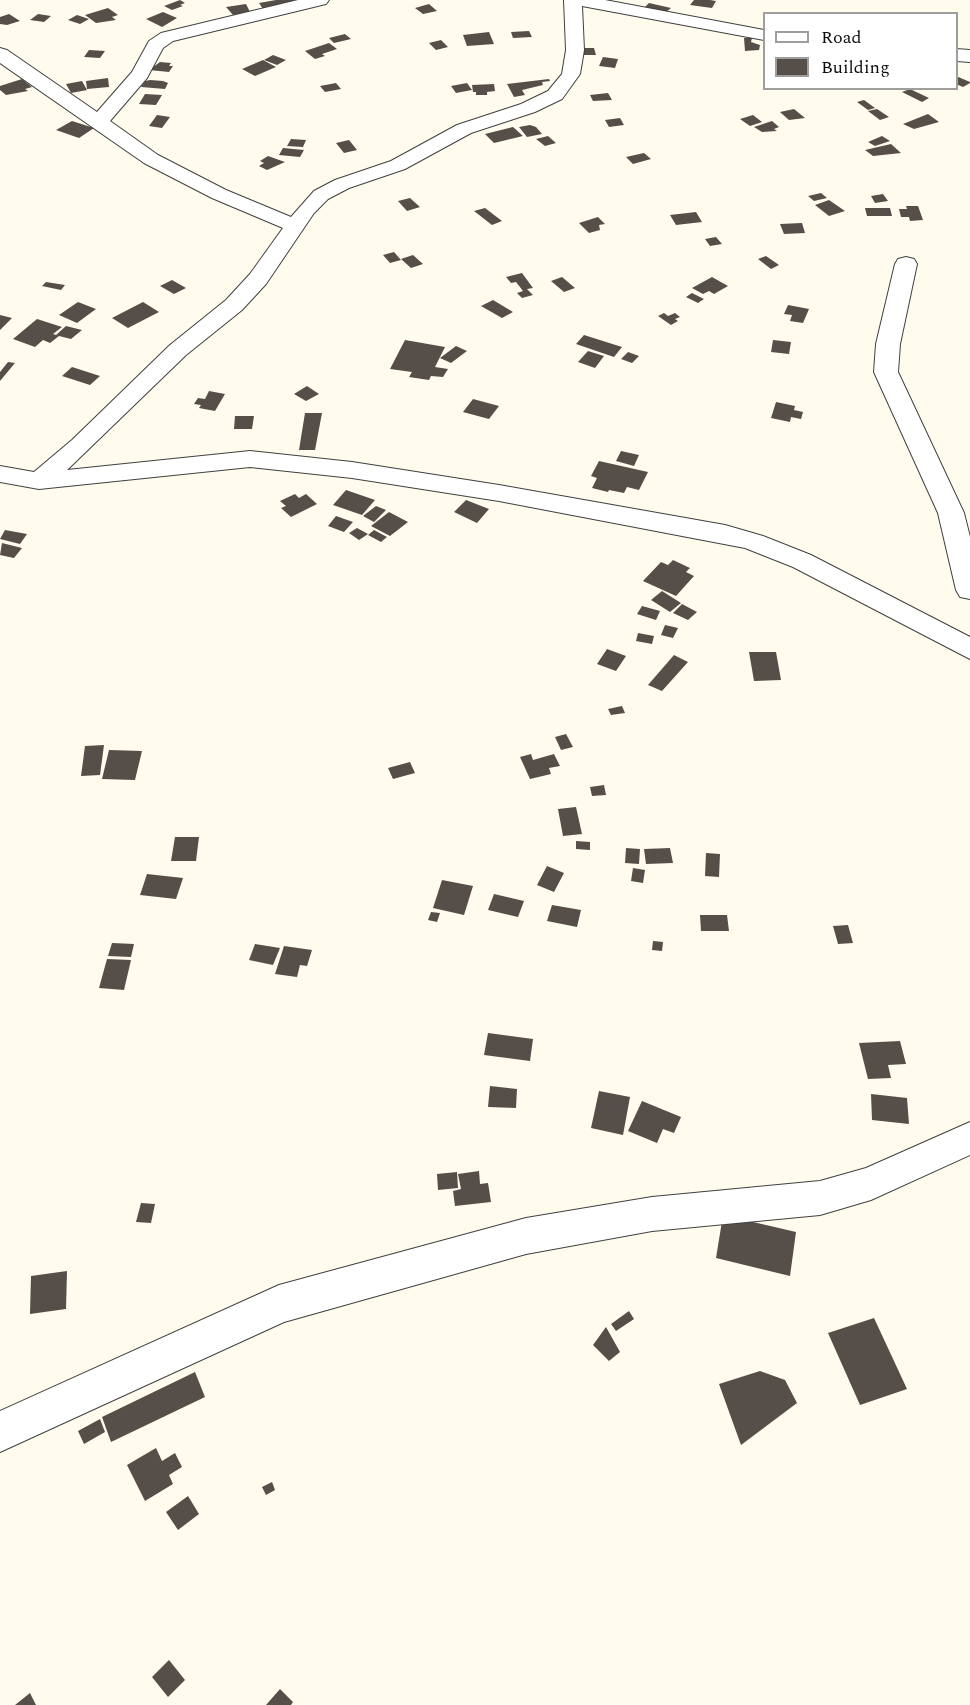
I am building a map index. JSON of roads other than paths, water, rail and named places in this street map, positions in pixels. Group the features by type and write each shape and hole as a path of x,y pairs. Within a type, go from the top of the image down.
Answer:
{"street":[{"path":"98,123 140,74 156,45 167,37 320,0"},
{"path":"39,481 81,445 178,350 234,306 258,279 295,226 321,195 342,184 398,165 464,129 528,108 555,95 571,74 575,50 575,0 763,35"},
{"path":"0,54 151,159 219,194 295,226"},
{"path":"906,264 888,344 886,372 951,513 970,590"},
{"path":"0,474 39,481 250,459 342,469 521,497 725,534 754,542 802,561 970,649"},
{"path":"0,1432 279,1304 526,1236 652,1214 820,1198 871,1183 970,1138"}]}
